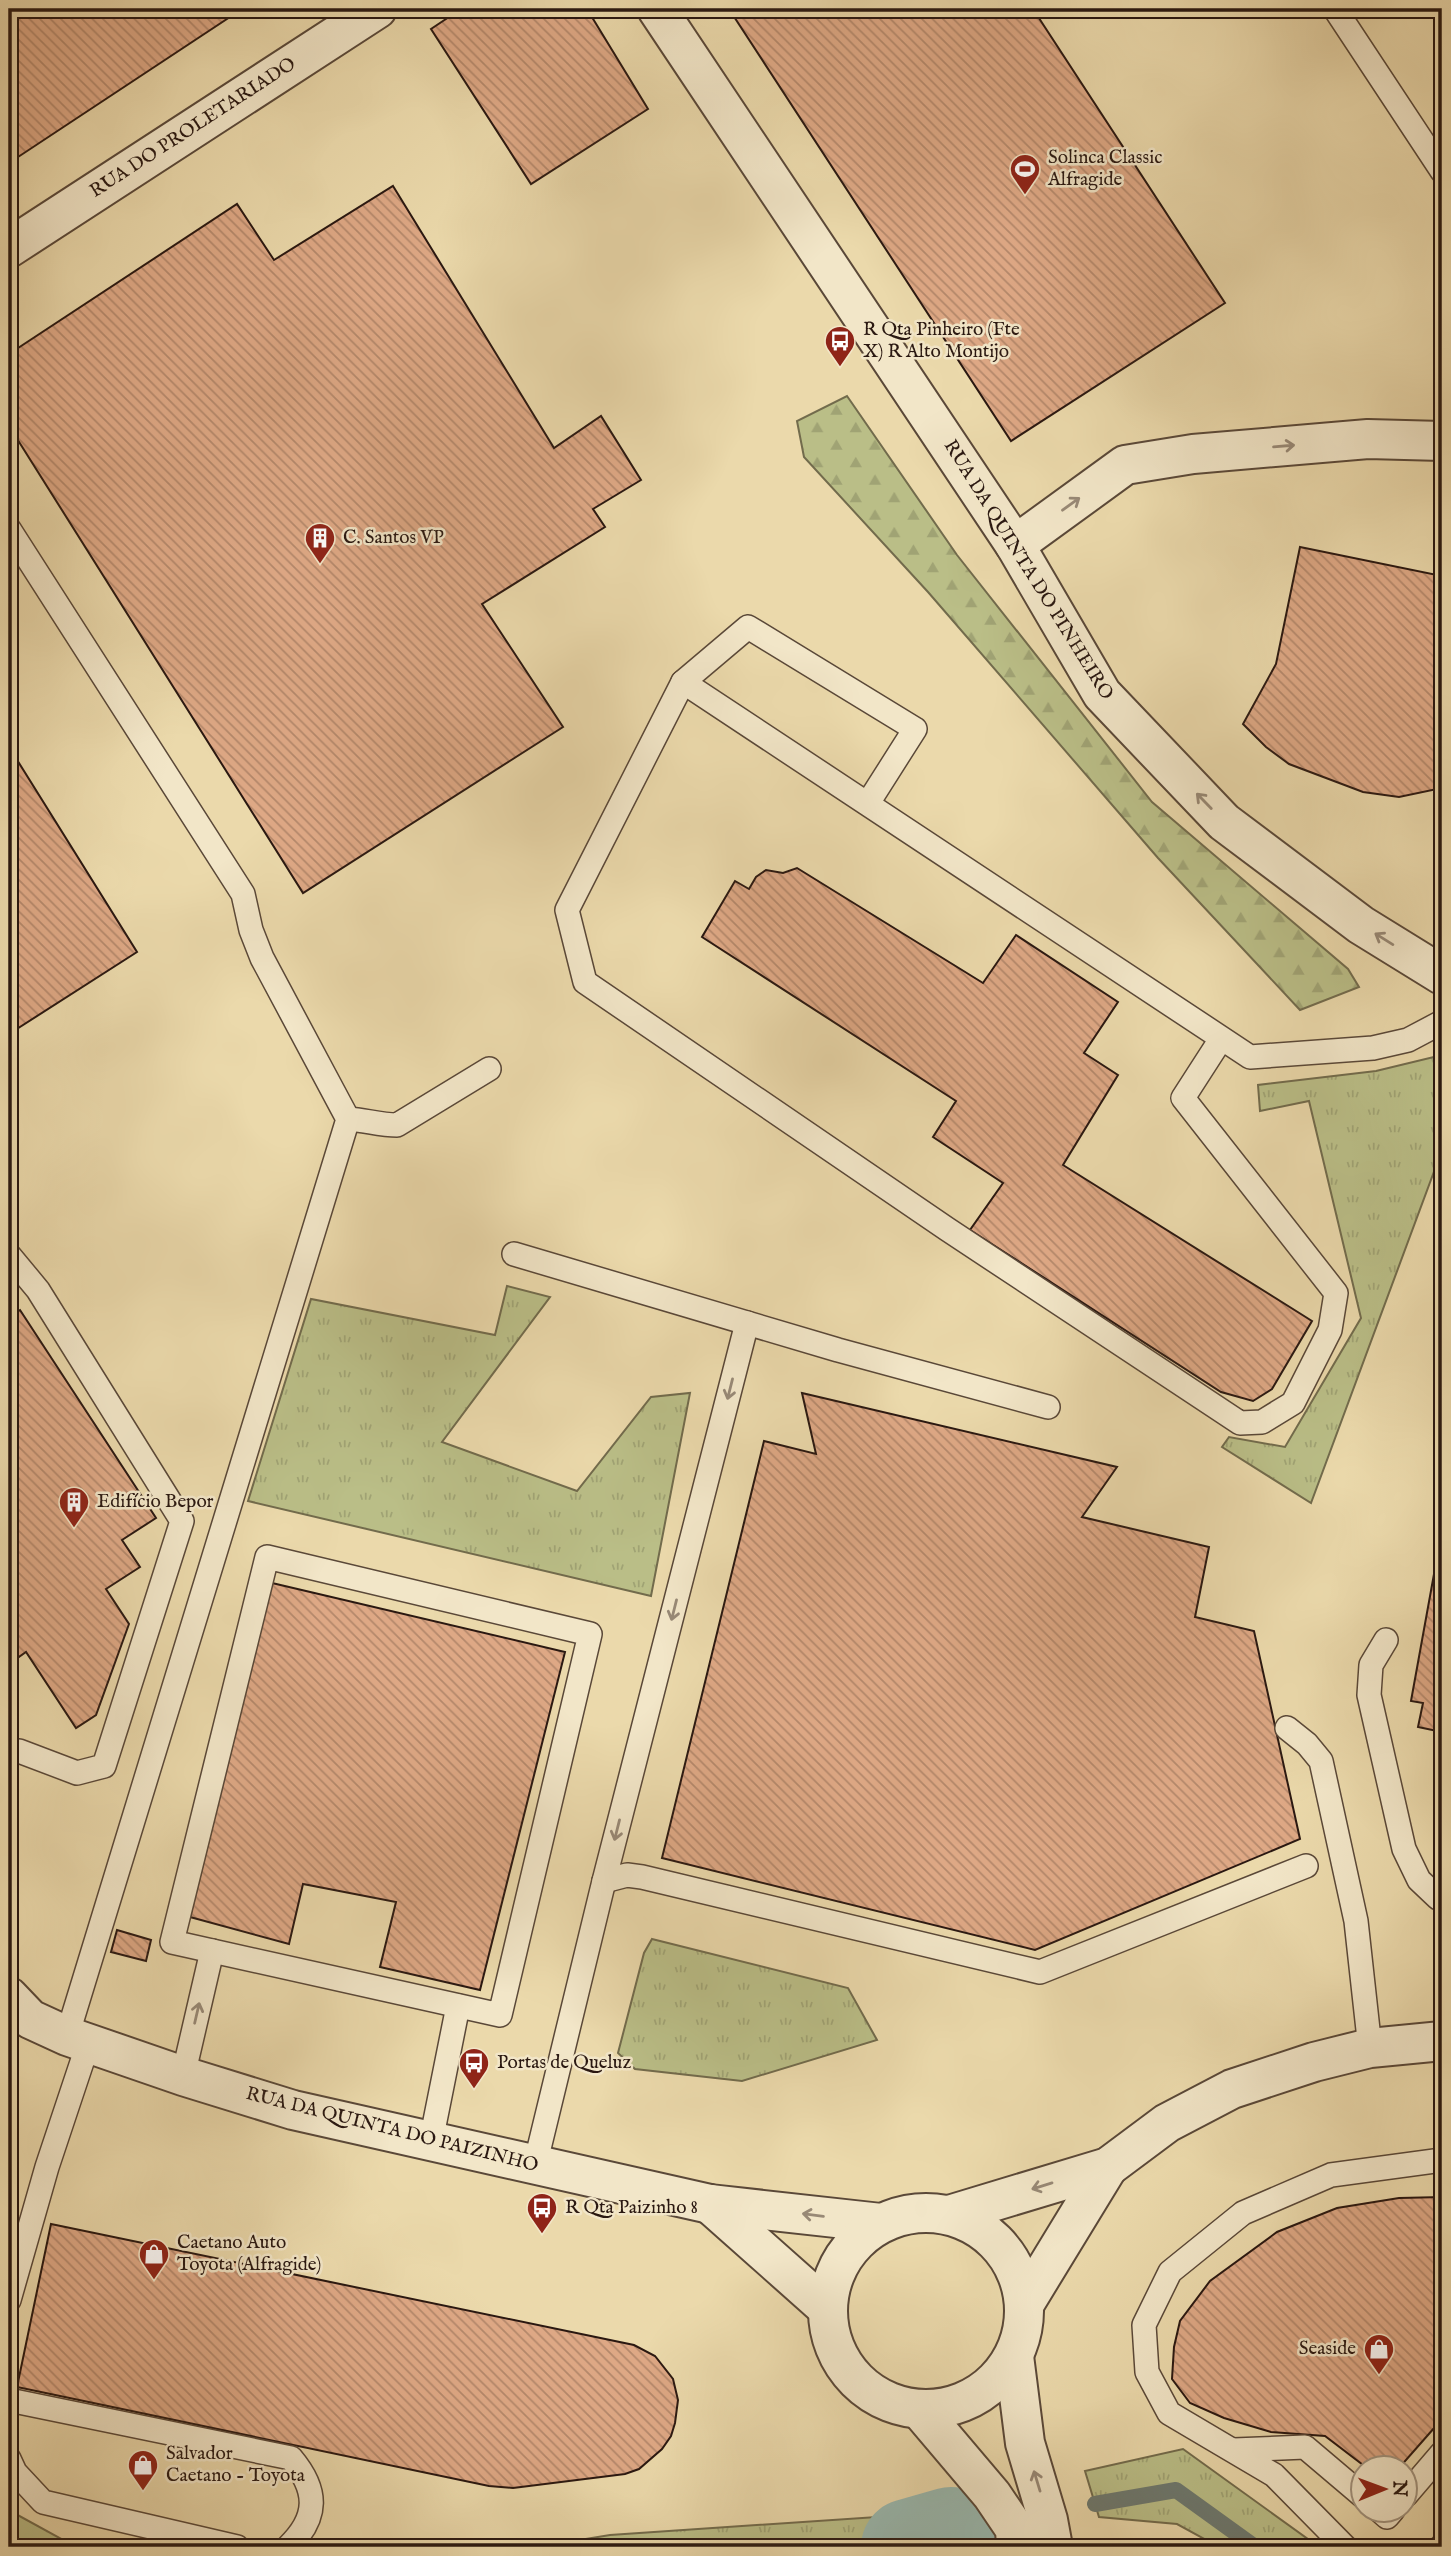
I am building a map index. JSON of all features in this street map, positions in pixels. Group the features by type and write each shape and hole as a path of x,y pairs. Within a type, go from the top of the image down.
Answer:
{"street":[{"name":"RUA DO PROLETARIADO","path":"9,248 377,9"},
{"name":"RUA DA QUINTA DO PINHEIRO","path":"657,9 1016,544 1102,694 1224,822 1362,925 1442,975"},
{"path":"1016,544 1125,465 1194,453 1368,439 1442,442"},
{"name":"RUA DA QUINTA DO PAIZINHO","path":"9,1997 30,2019 78,2040 293,2110 710,2204 881,2223"},
{"path":"950,2215 986,2233 1012,2264 1025,2303 1022,2330 1014,2356 990,2386 957,2405 920,2410 883,2400 853,2378 833,2345 827,2308 832,2282 842,2258 859,2238 881,2223 914,2213 950,2215 1108,2166 1167,2123 1232,2089 1314,2062 1370,2048 1442,2041"},
{"path":"1025,2303 1108,2166"},
{"name":"RUA DA QUINTA DO PAIZINHO","path":"710,2204 827,2308"},
{"path":"1014,2356 1025,2443 1048,2520 1053,2547"},
{"path":"920,2410 992,2496 1015,2529 1016,2547"}],"lane":[{"path":"1335,9 1442,171"},
{"path":"9,529 243,894 261,958 348,1119 78,2040 47,2167 9,2300"},
{"path":"868,803 915,729 748,626 683,682 567,910 585,982 947,1229 1240,1423 1262,1422 1293,1403 1330,1330 1336,1293 1183,1098 1221,1040"},
{"path":"683,682 1221,1040 1250,1056 1373,1048 1408,1040 1442,1022"},
{"path":"348,1119 397,1125 489,1069"},
{"path":"513,1254 1048,1407"},
{"path":"9,1255 38,1290 183,1521 104,1766 77,1773 12,1748"},
{"path":"535,2165 604,1881 747,1323"},
{"path":"268,1558 590,1634 500,2015 212,1951 172,1942 268,1558"},
{"path":"1386,1640 1371,1665 1370,1695 1375,1721 1404,1849 1419,1881 1442,1899"},
{"path":"1287,1728 1307,1744 1321,1761 1356,1921 1370,2048"},
{"path":"604,1881 627,1875 642,1877 1040,1972 1306,1866"},
{"path":"183,2076 212,1951"},
{"path":"431,2141 457,2006"},
{"path":"1345,2547 1275,2475 1169,2413 1147,2372 1143,2326 1170,2272 1243,2213 1331,2175 1442,2160"},
{"path":"9,2400 291,2458 305,2474 312,2495 306,2525 288,2547"},
{"path":"1234,2450 1305,2447 1350,2486"},
{"path":"1420,2479 1442,2453"},
{"path":"9,2459 15,2472 43,2501 237,2547"}],"green space":[{"path":"847,396 957,555 1152,802 1348,969 1359,987 1300,1010 1158,858 928,592 804,457 797,421"},
{"path":"1442,1055 1442,1150 1311,1503 1222,1447 1229,1437 1285,1447 1361,1318 1309,1101 1260,1111 1258,1085 1376,1071"},
{"path":"507,1286 550,1297 442,1442 577,1491 651,1397 690,1393 651,1596 248,1501 311,1299 495,1335"},
{"path":"652,1939 848,1988 877,2040 742,2081 635,2069 618,2053 644,1953"},
{"path":"1183,2449 1319,2547 1219,2547 1177,2524 1099,2517 1085,2471"},
{"path":"9,2511 14,2513 76,2547 9,2547"},
{"path":"951,2512 965,2547 537,2547 610,2535"}],"building":[{"path":"9,9 242,9 9,163"},
{"path":"461,9 587,9 648,109 531,184 431,29"},
{"path":"729,9 1033,9 1225,303 1011,441"},
{"path":"1428,9 1442,9 1442,30"},
{"name":"C. Santos VP","path":"393,186 554,448 601,416 641,480 593,509 605,527 482,604 563,727 303,893 9,426 9,354 237,204 274,260"},
{"path":"1300,547 1442,576 1442,788 1399,797 1363,792 1289,764 1266,747 1243,724 1276,664"},
{"path":"9,747 137,952 9,1034"},
{"path":"797,868 983,983 1016,935 1118,1002 1084,1053 1118,1075 1063,1165 1312,1321 1272,1389 1253,1401 1221,1392 970,1230 1003,1183 933,1137 956,1101 702,937 735,881 749,889 756,877 766,870 783,873"},
{"name":"Edifício Bepor","path":"20,1310 156,1518 122,1540 140,1567 106,1589 129,1624 96,1715 76,1728 26,1652 9,1664 9,1317"},
{"path":"802,1393 1117,1467 1082,1517 1209,1547 1195,1617 1254,1631 1300,1839 1035,1950 662,1858 764,1441 816,1454"},
{"path":"1442,1530 1442,1732 1418,1727 1423,1703 1411,1701"},
{"path":"272,1583 565,1652 480,1990 380,1967 396,1902 303,1884 289,1944 190,1917"},
{"path":"117,1930 151,1940 146,1961 111,1952"},
{"path":"1442,2197 1442,2419 1411,2454 1350,2455 1325,2436 1271,2432 1224,2418 1190,2403 1172,2379 1174,2347 1180,2321 1210,2281 1277,2232 1337,2208 1399,2198"},
{"path":"51,2224 634,2345 655,2356 673,2379 678,2400 671,2436 662,2449 639,2469 625,2474 513,2488 489,2486 17,2387"}],"waterway":[{"path":"1095,2504 1176,2490 1255,2547"},
{"path":"909,2547 951,2535"}],"place":[{"name":"Solinca Classic Alfragide","path":"1025,196"},
{"name":"R Qta Pinheiro (Fte X) R Alto Montijo","path":"840,368"},
{"name":"C. Santos VP","path":"320,565"},
{"name":"Edifício Bepor","path":"74,1529"},
{"name":"Portas de Queluz","path":"474,2090"},
{"name":"R Qta Paizinho 8","path":"542,2235"},
{"name":"Caetano Auto Toyota (Alfragide)","path":"154,2281"},
{"name":"Seaside","path":"1379,2376"},
{"name":"Salvador Caetano - Toyota","path":"143,2492"}]}
